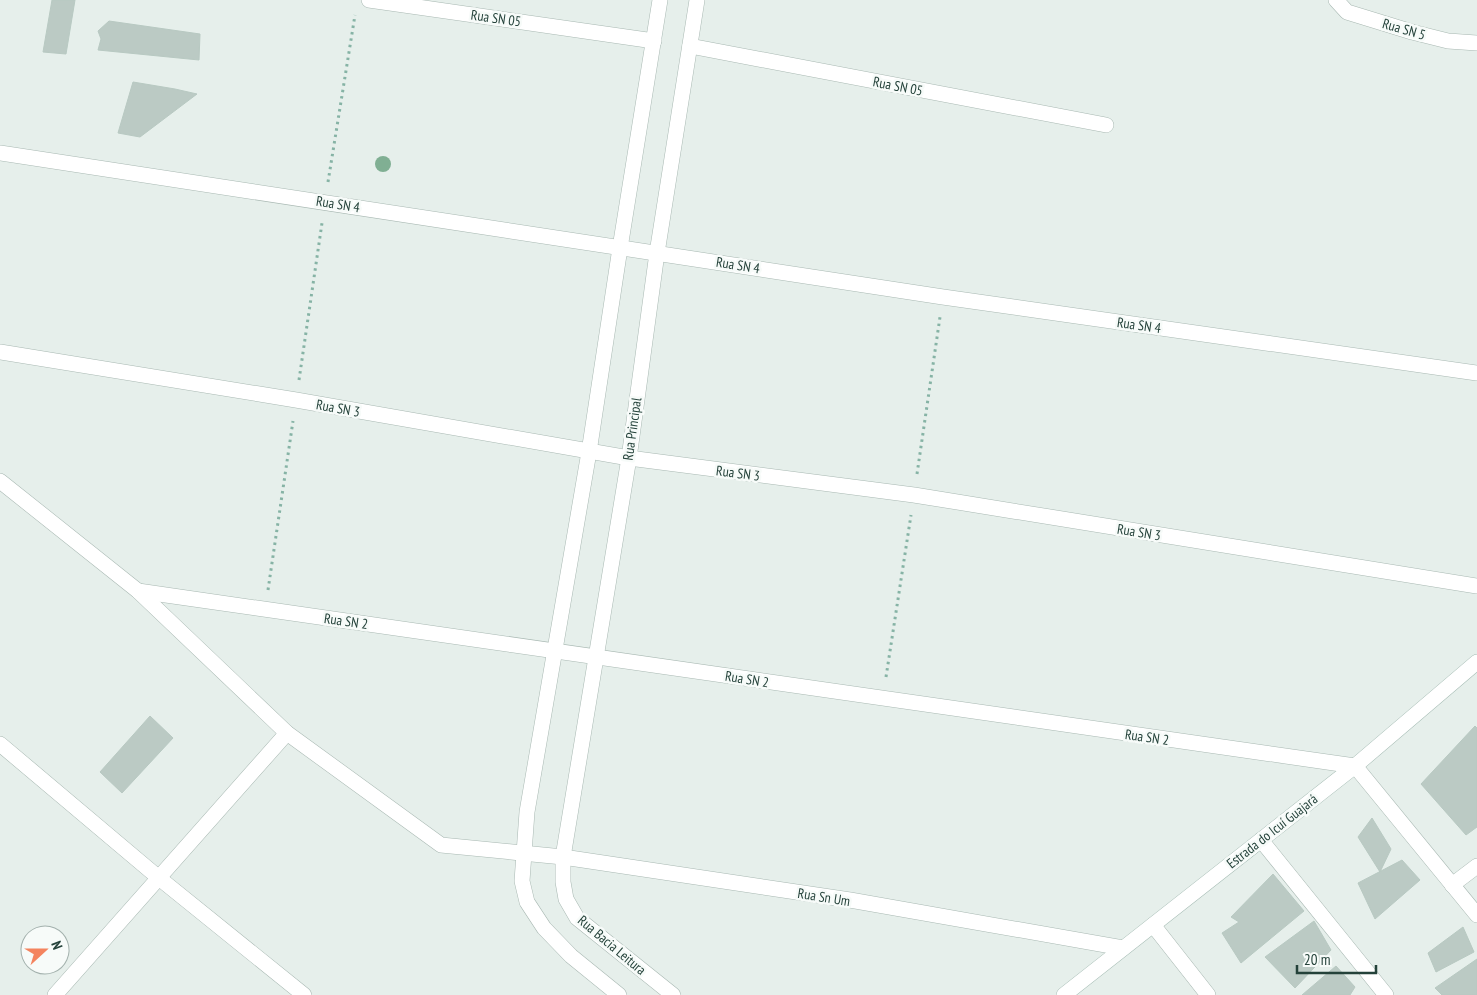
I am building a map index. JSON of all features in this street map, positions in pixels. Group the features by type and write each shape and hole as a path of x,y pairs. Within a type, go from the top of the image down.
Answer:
{"street":[{"name":"Rua SN 05","path":"369,0 654,41"},
{"path":"619,995 571,956 544,928 527,902 522,881 527,812 589,452 660,0"},
{"name":"Rua Principal","path":"563,857 628,458 657,253 698,0"},
{"name":"Rua SN 5","path":"1336,0 1347,12 1412,32 1448,41 1477,43"},
{"name":"Rua SN 05","path":"690,46 1106,125"},
{"name":"Rua SN 4","path":"0,153 943,297 1477,373"},
{"name":"Rua SN 3","path":"0,352 296,400 589,452 914,496 1477,586"},
{"name":"Rua Sn Um","path":"0,481 138,591 287,733 442,845 563,857 850,900 1123,948"},
{"name":"Rua SN 2","path":"138,591 1355,766"},
{"name":"Estrada do Icuí Guajará","path":"1064,995 1355,766 1477,662"},
{"path":"55,995 287,733"},
{"path":"0,744 159,878 304,995"},
{"path":"1355,766 1477,915"},
{"path":"1261,840 1386,995"},
{"name":"Rua Bacia Leitura","path":"563,857 563,882 566,899 577,918 673,995"},
{"path":"1452,885 1477,866"},
{"path":"1153,925 1208,995"}],"path":[{"path":"265,609 325,202 356,10"}],"building":[{"path":"52,0 75,0 66,54 43,52"},
{"path":"109,21 200,34 199,60 98,50 101,39 98,31"},
{"path":"133,82 197,94 140,137 118,133"},
{"path":"150,716 173,738 122,793 100,772"},
{"path":"1475,726 1477,728 1477,827 1466,835 1421,784"},
{"path":"1372,818 1391,849 1380,872 1358,837"},
{"path":"1402,860 1420,880 1375,919 1358,883"},
{"path":"1273,874 1304,911 1241,963 1222,933 1239,922 1231,917"},
{"path":"1314,921 1331,950 1295,988 1265,957"},
{"path":"1463,927 1474,952 1436,972 1428,953"},
{"path":"1477,959 1477,995 1442,995 1435,988"},
{"path":"1336,966 1355,987 1350,995 1302,995"}]}
